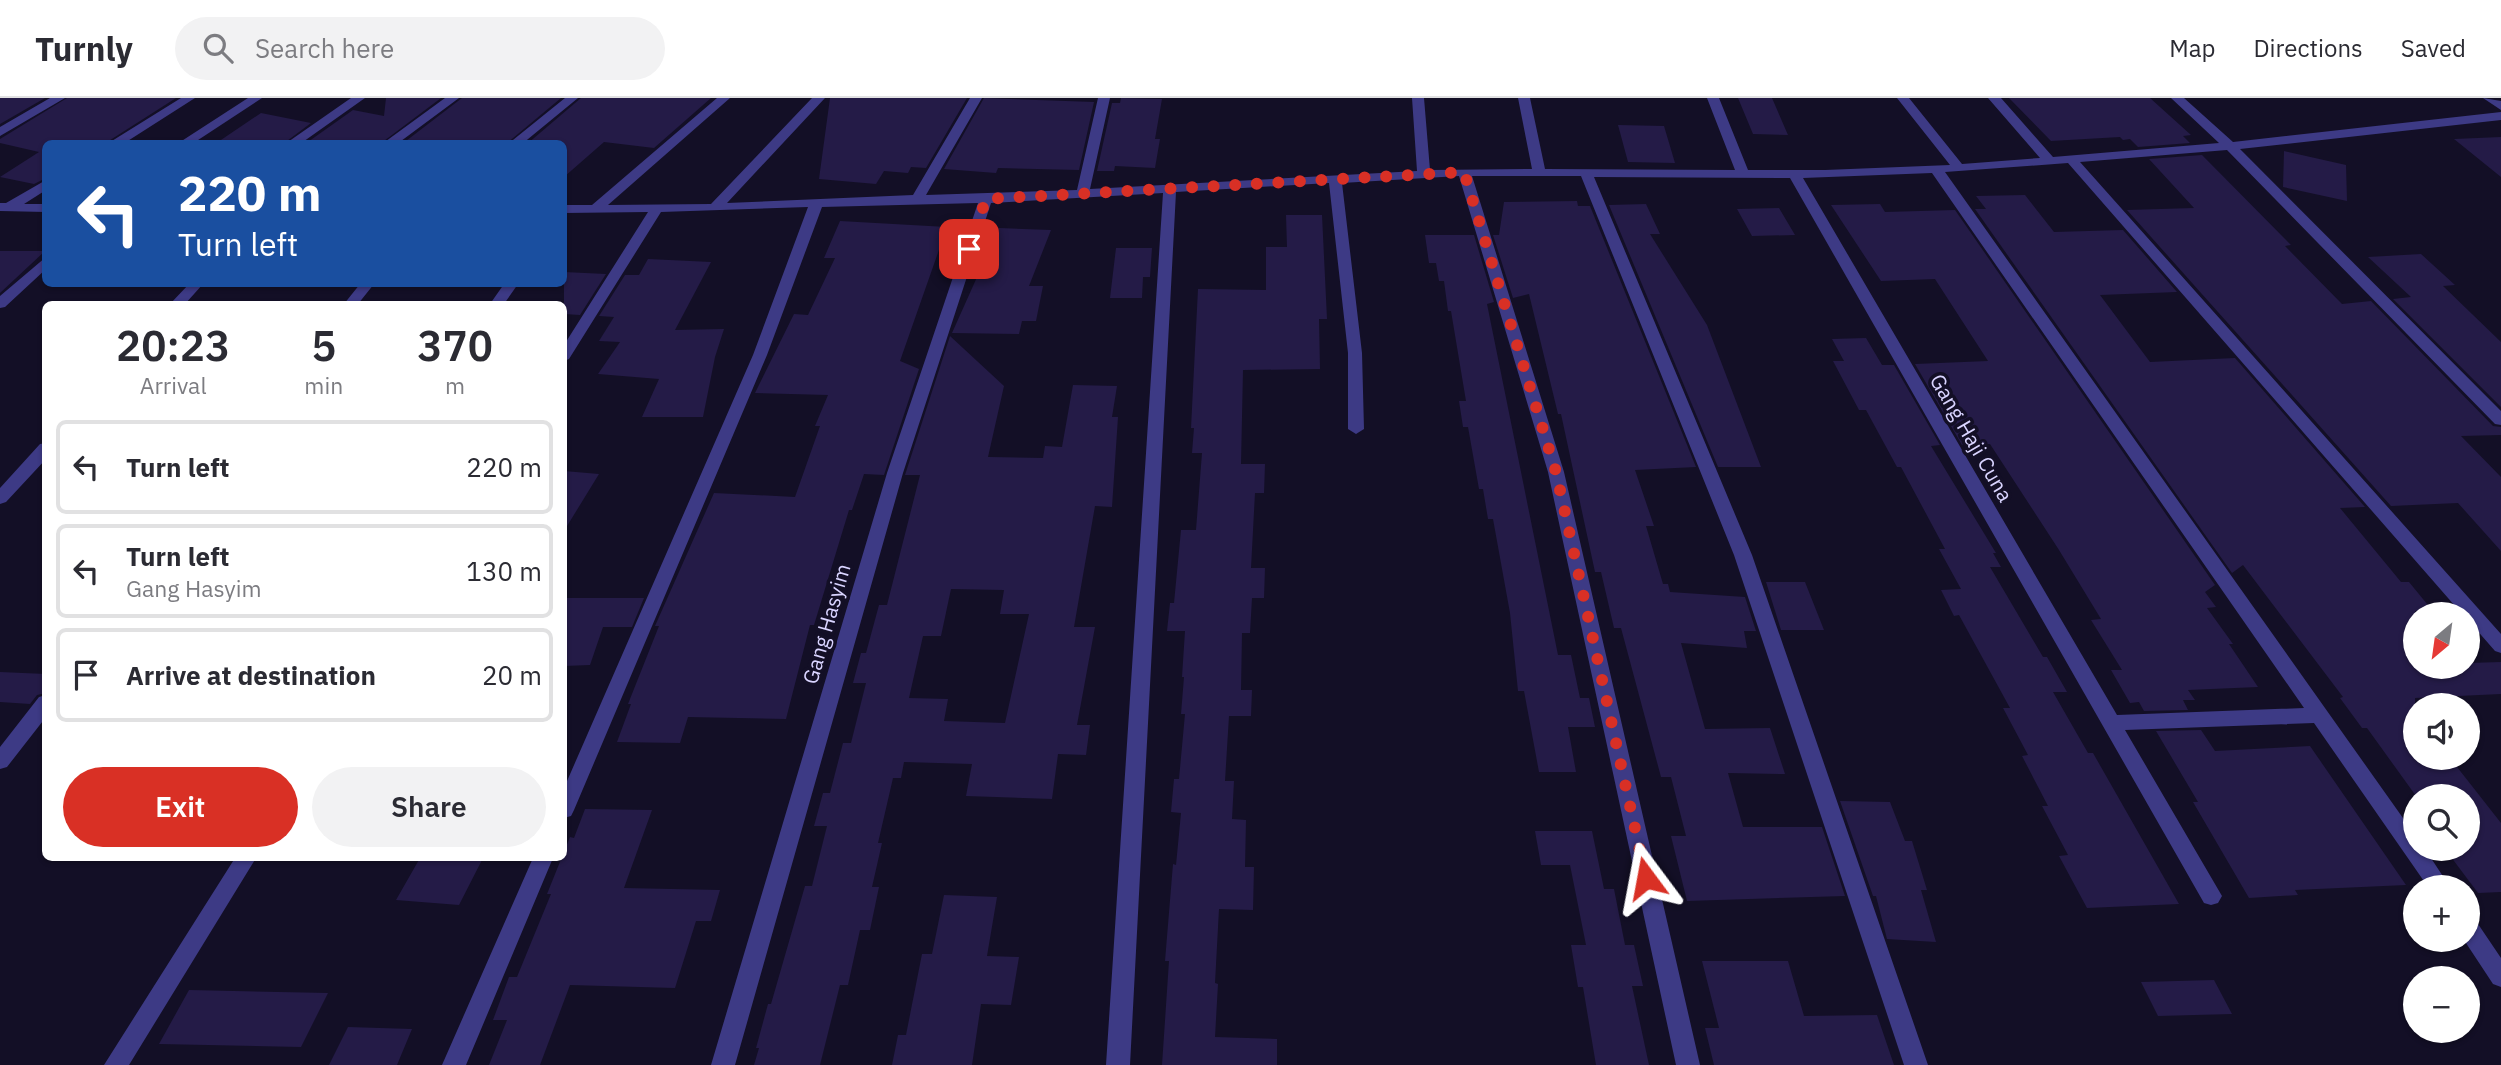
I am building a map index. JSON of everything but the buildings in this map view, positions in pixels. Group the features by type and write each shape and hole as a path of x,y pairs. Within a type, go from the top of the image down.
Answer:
{"street":[{"path":"0,132 59,98"},
{"path":"120,140 189,98"},
{"path":"189,140 256,98"},
{"path":"297,140 359,98"},
{"path":"394,140 453,98"},
{"path":"519,140 572,98"},
{"path":"596,208 724,98"},
{"path":"715,208 819,98"},
{"path":"917,200 976,98"},
{"path":"1083,193 1104,98"},
{"path":"1418,98 1424,174"},
{"path":"1524,98 1539,171"},
{"path":"1713,98 1742,173"},
{"path":"1903,98 1959,168"},
{"path":"1994,98 2050,161"},
{"path":"2177,98 2230,146 2501,420"},
{"path":"2489,98 2501,106"},
{"path":"567,209 715,208 986,199 1464,172 1794,174 1959,168 2230,146 2501,116"},
{"path":"2071,159 2501,646"},
{"path":"1936,169 2432,875"},
{"path":"1585,171 1743,555 1916,1065"},
{"path":"1464,172 1556,472 1688,1065"},
{"name":"Gang Haji Cuna","path":"1794,174 2211,896"},
{"path":"1335,178 1355,353 1356,429"},
{"path":"4,207 42,186"},
{"path":"1118,1065 1170,189"},
{"name":"Gang Hasyim","path":"723,1065 895,473 986,199"},
{"path":"567,803 760,355 816,204"},
{"path":"4,207 42,208"},
{"path":"567,351 658,207"},
{"path":"0,304 42,265"},
{"path":"180,301 193,287"},
{"path":"354,301 365,287"},
{"path":"0,498 42,452"},
{"path":"0,761 42,707"},
{"path":"2112,723 2319,715"},
{"path":"116,1065 244,861"},
{"path":"454,1065 542,861"},
{"path":"2480,946 2501,977"}],"route":[{"path":"969,249 986,199 1464,172 1556,472 1646,878"}]}
